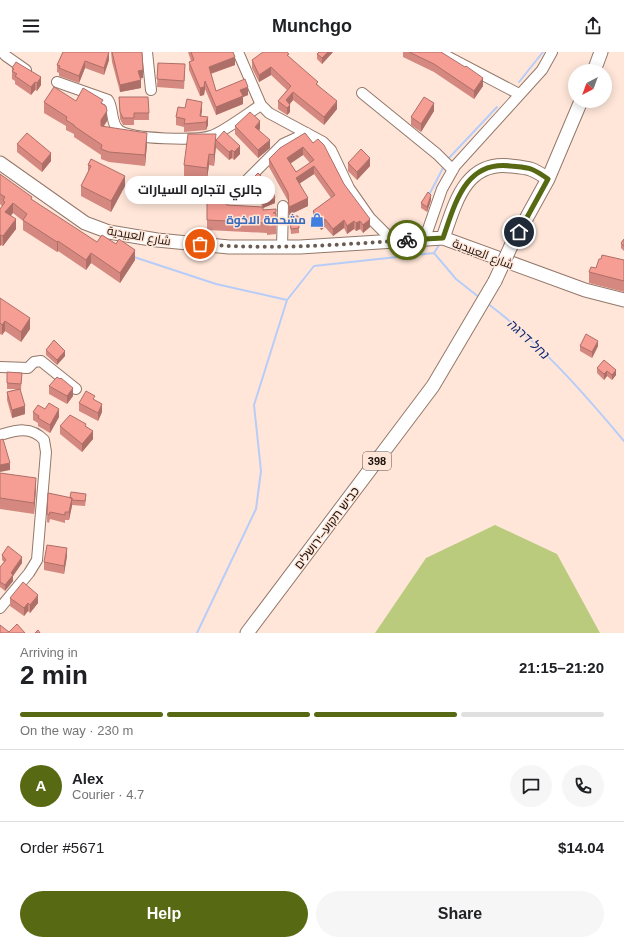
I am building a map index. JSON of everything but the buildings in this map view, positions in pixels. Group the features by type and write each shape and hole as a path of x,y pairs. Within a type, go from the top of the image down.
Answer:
{"main road":[{"path":"597,64 601,52"},
{"name":"398","path":"548,179 578,108"},
{"name":"شارع العبيدية","path":"0,163 85,223 109,232 157,240 229,247 282,247 443,238 585,290 624,300"},
{"path":"443,238 458,196 471,177 482,170 501,164 532,168 548,179"},
{"name":"כביש תקוע–ירושלים","path":"247,633 433,386 495,281 511,246 548,179"}],"street":[{"path":"2,52 35,75"},
{"path":"148,52 151,90"},
{"path":"238,52 261,105 269,113 307,132 323,142 331,150 349,188 370,218 393,241"},
{"path":"439,52 519,94"},
{"path":"425,238 442,189 453,170 496,118 542,70 552,52"},
{"path":"57,82 108,100 111,104 115,125 120,131 140,136 183,139 211,136 261,105"},
{"path":"362,93 437,154 453,170"},
{"path":"238,188 283,144 307,132"},
{"path":"282,206 282,247"},
{"path":"0,367 28,368 34,362 40,361 76,389"},
{"path":"0,435 24,430 33,432 44,440 46,452 37,560 29,573 0,608"}],"green space":[{"path":"495,525 557,554 600,633 375,633 426,558"}],"waterway":[{"name":"נחל דרגה","path":"519,82 543,52"},
{"name":"נחל דרגה","path":"448,159 497,107"},
{"name":"נחל דרגה","path":"430,193 444,166"},
{"name":"נחל דרגה","path":"439,245 434,253 456,279 480,298"},
{"path":"197,633 256,509 261,471 254,405 287,300 314,266 434,253"},
{"path":"134,257 216,284 287,300"},
{"name":"נחל דרגה","path":"487,303 524,334 559,368 624,441"}],"way so far":[{"path":"200,244 229,247 300,247 407,240"}],"place":[{"name":"مشحمة الاخوة","path":"317,220"},
{"name":"جالري لتجاره السيارات","path":"200,244"}],"route":[{"path":"407,240 443,238 458,196 471,177 482,170 501,164 532,168 548,179 519,232"}]}
